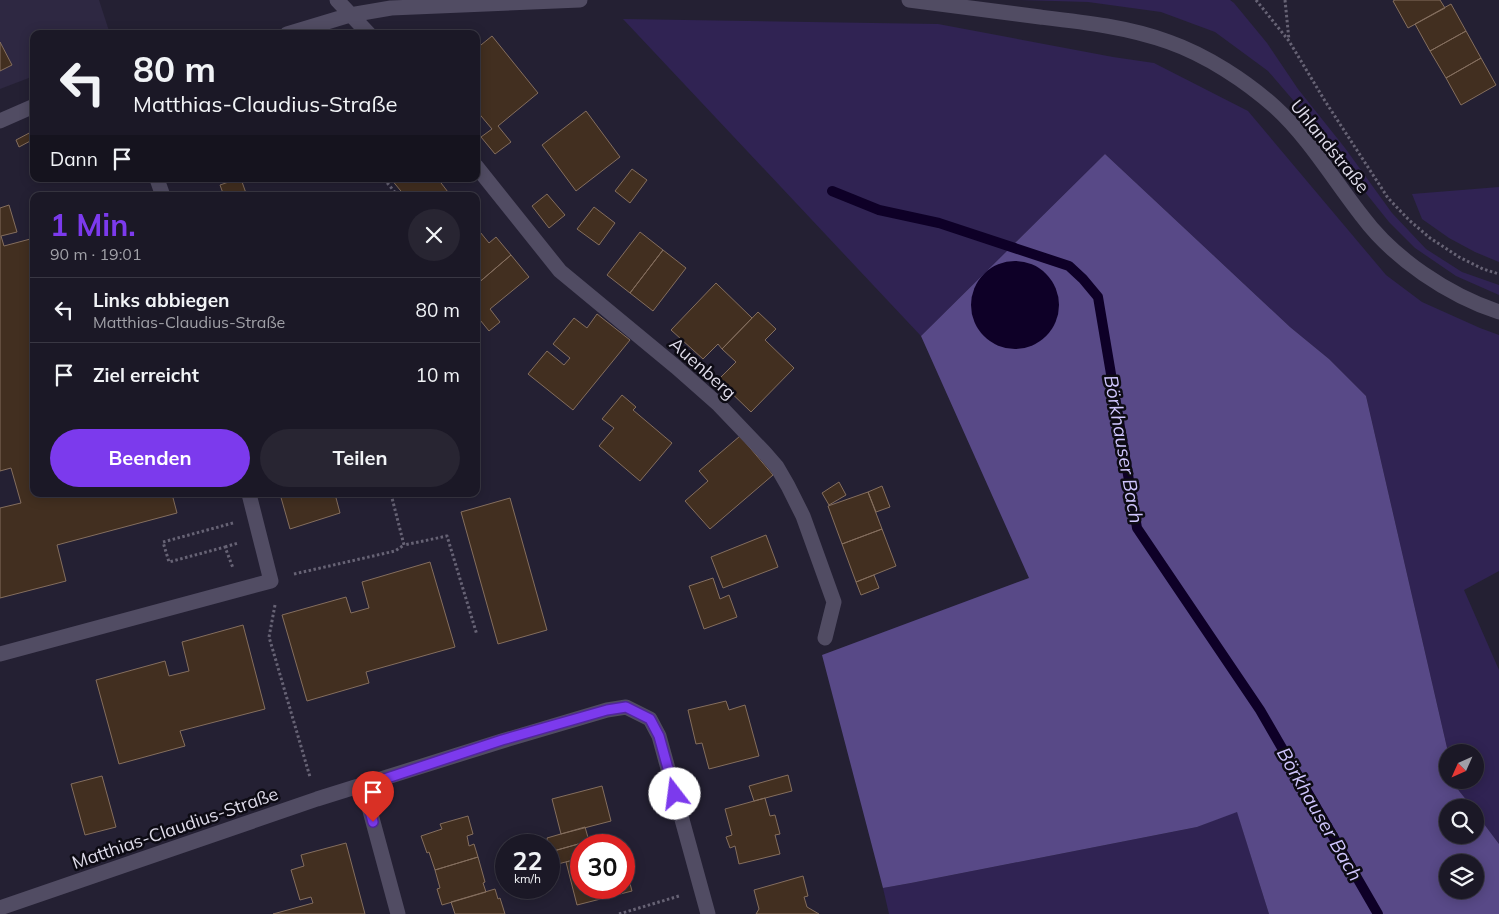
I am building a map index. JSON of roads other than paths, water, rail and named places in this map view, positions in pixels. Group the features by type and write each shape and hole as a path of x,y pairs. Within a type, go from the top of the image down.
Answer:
{"street":[{"path":"337,0 365,30"},
{"path":"301,30 350,15 391,8 580,0"},
{"name":"Uhlandstraße","path":"909,0 1112,27 1170,42 1217,64 1258,93 1294,126 1362,217 1390,247 1442,285 1469,301 1499,312"},
{"path":"0,121 30,108"},
{"name":"Auenberg","path":"480,171 560,271 719,405 777,467 800,509 811,535 834,602 825,638"},
{"path":"0,654 271,580 250,497"},
{"name":"Matthias-Claudius-Straße","path":"0,908 317,799 363,786 502,740 607,710 626,707 650,719 659,736 708,914"},
{"path":"363,786 398,914"}],"waterway":[{"name":"Börkhauser Bach","path":"832,191 879,210 939,223 1069,266 1098,297 1137,528 1260,710 1378,914"}]}
